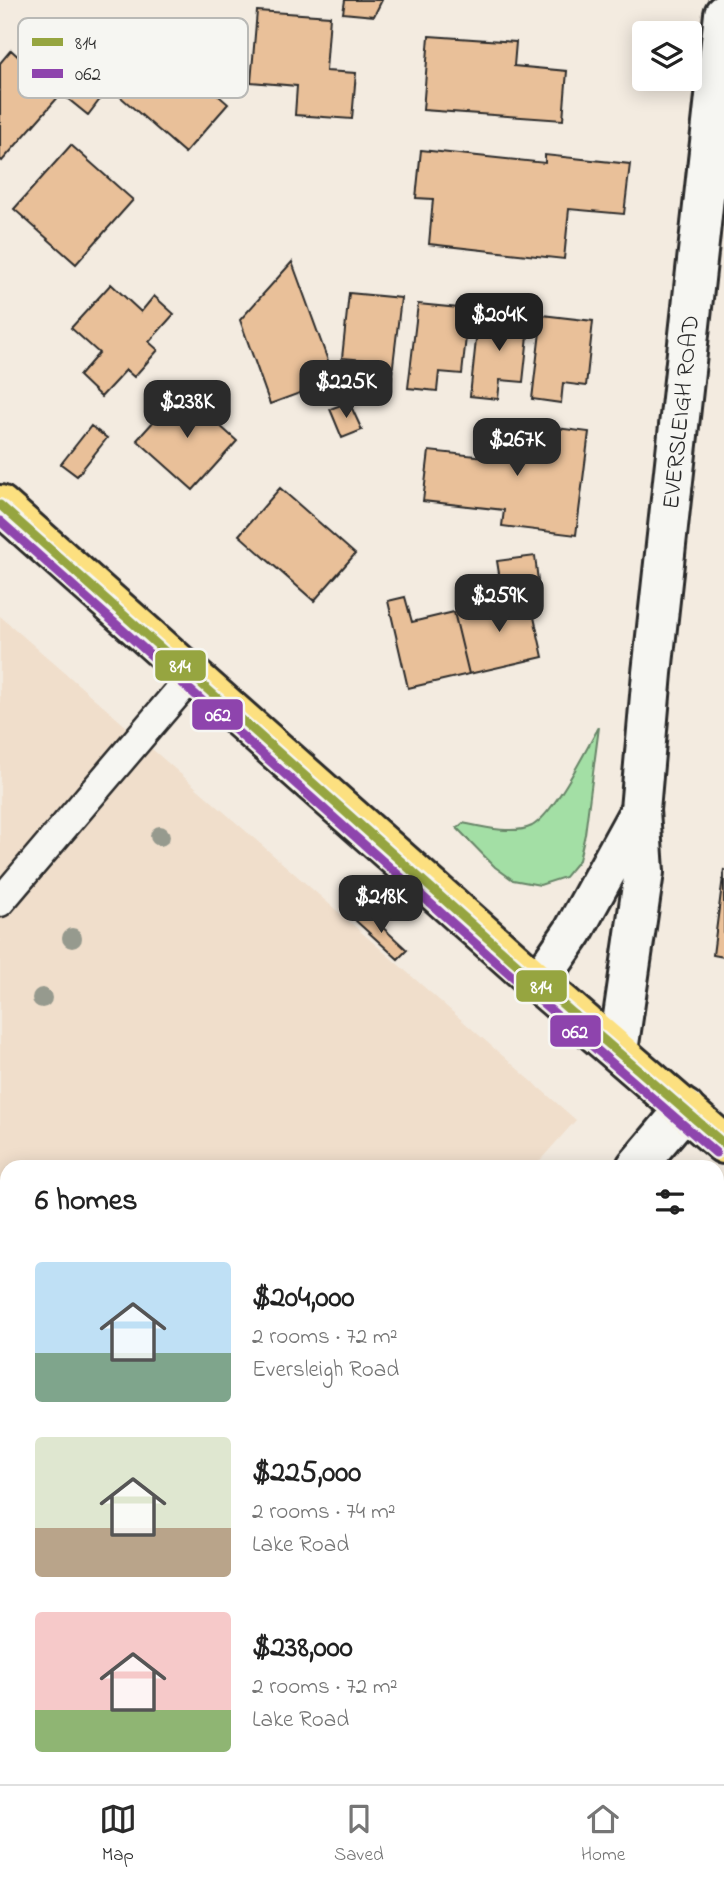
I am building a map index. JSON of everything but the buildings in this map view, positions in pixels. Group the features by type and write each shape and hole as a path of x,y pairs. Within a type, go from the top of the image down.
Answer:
{"main road":[{"path":"0,505 538,983 724,1143"}],"street":[{"name":"EVERSLEIGH ROAD","path":"618,1051 644,872 640,810 660,592 724,14"},
{"name":"EVERSLEIGH ROAD","path":"538,983 573,932 640,810"},
{"path":"642,1160 685,1109"}],"lane":[{"path":"0,902 191,677"}],"shaded area":[{"path":"0,616 576,1120 540,1160 0,1160"}],"green space":[{"path":"599,727 579,860 565,877 540,885 513,880 495,867 457,828 463,823 507,830 532,826 560,795"}],"transit line":[{"name":"814","path":"0,505 538,983 724,1144"},
{"name":"062","path":"0,521 530,992 716,1153"}]}
